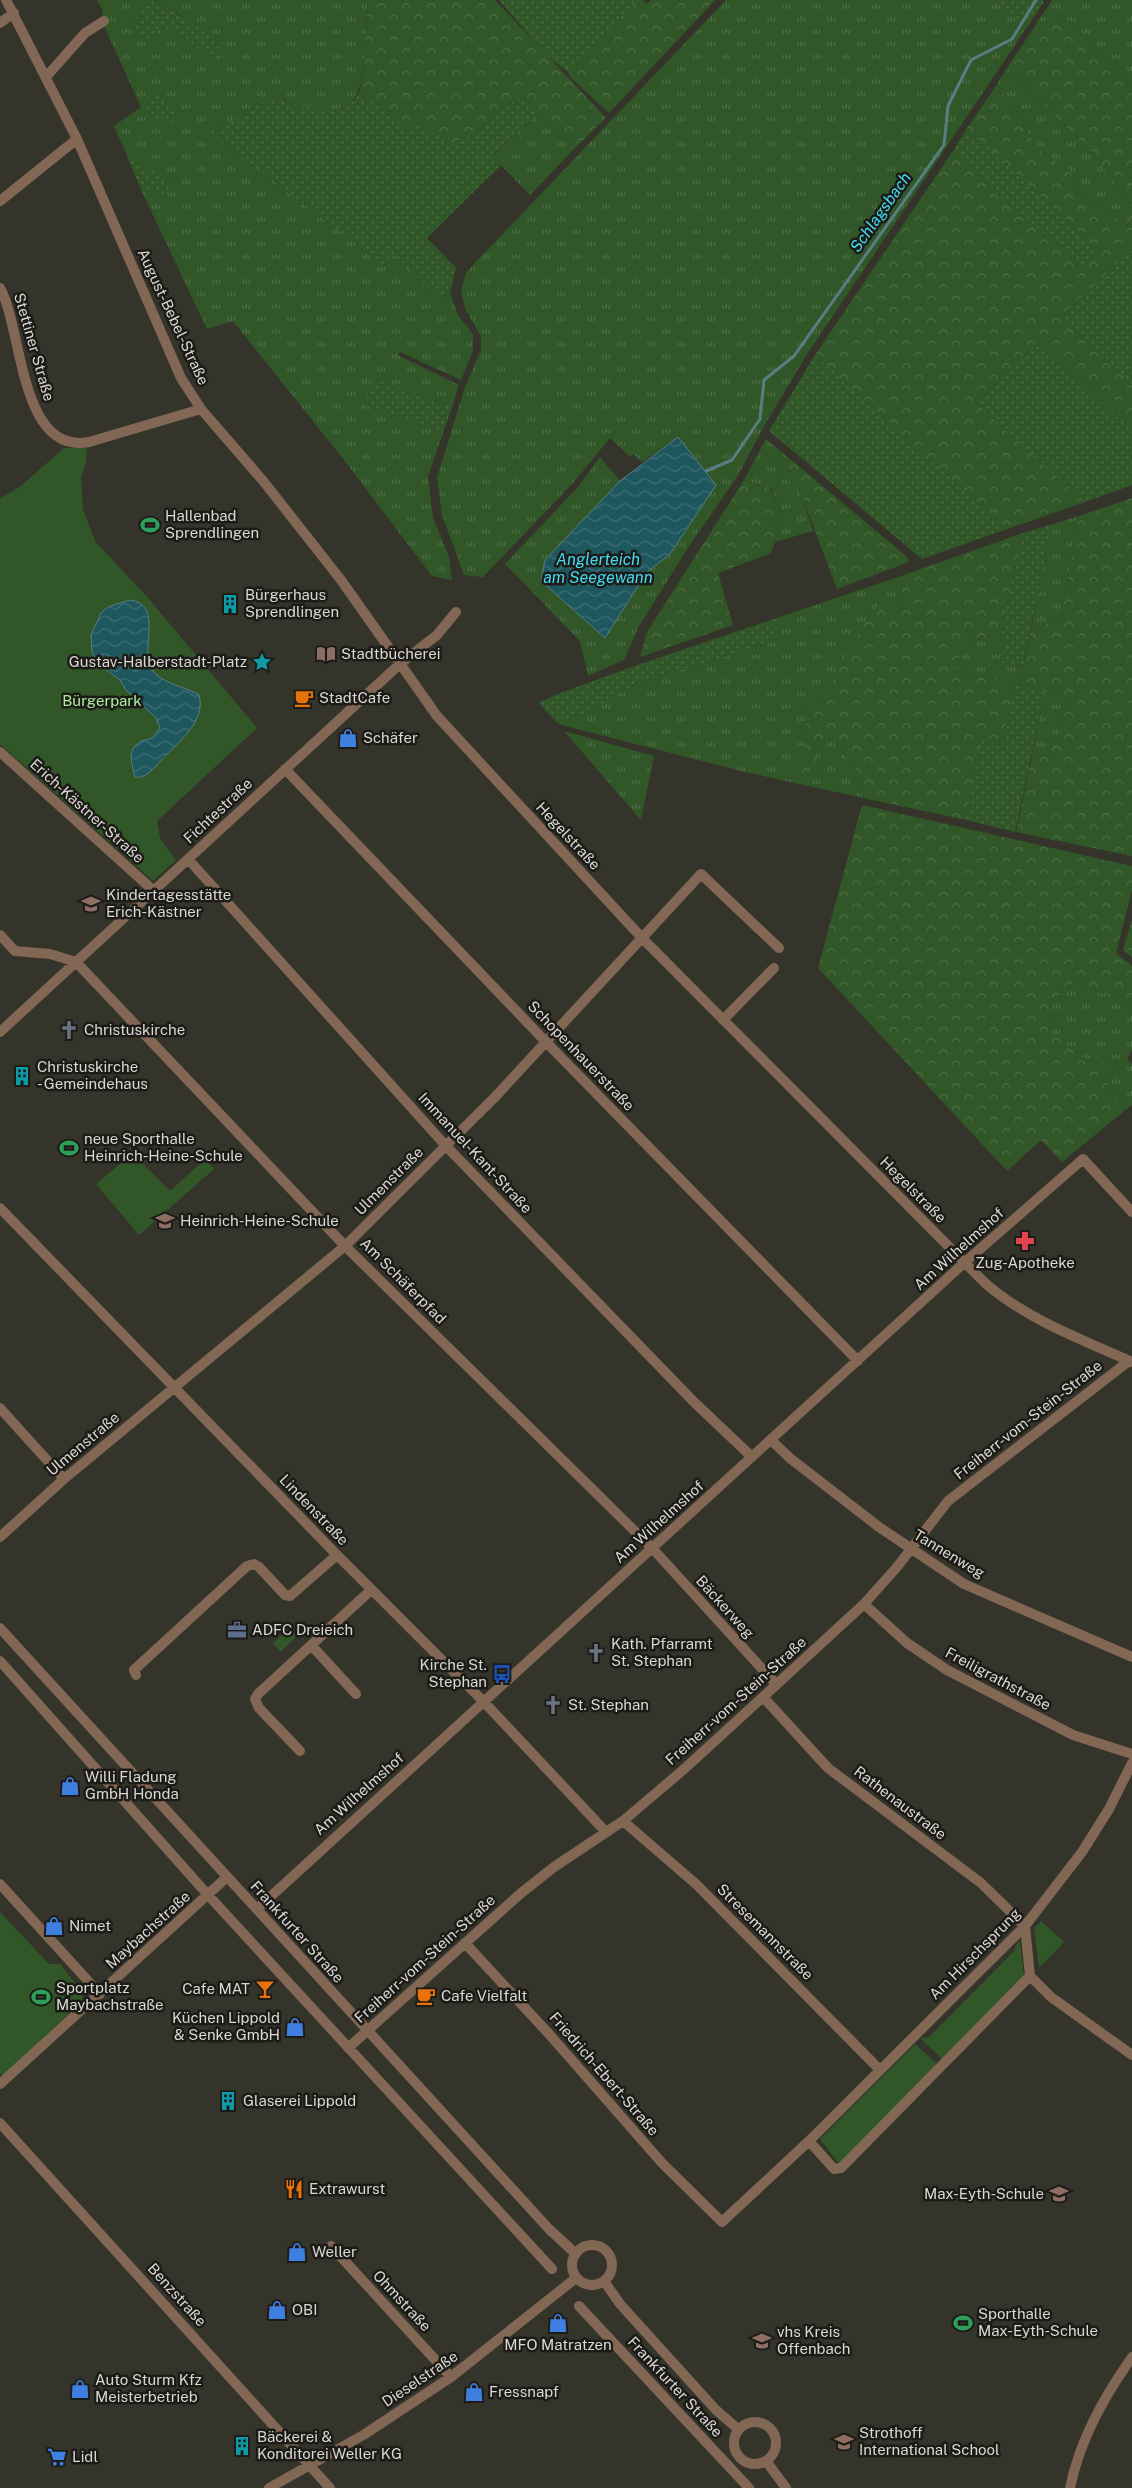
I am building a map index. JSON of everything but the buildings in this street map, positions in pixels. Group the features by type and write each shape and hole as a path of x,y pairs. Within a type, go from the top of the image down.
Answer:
{"street":[{"name":"August-Bebel-Straße","path":"6,0 77,139 181,378 201,408 264,482 335,572 401,663"},
{"path":"0,23 14,13"},
{"path":"46,77 85,33 104,21"},
{"path":"0,201 77,139"},
{"name":"Stettiner Straße","path":"0,288 11,314 30,395 44,424 63,440 72,443 89,442 201,408"},
{"name":"Fichtestraße","path":"0,1032 401,663 437,635 456,612"},
{"name":"Hegelstraße","path":"401,663 437,716 642,938 964,1262 1004,1299 1062,1330 1131,1362"},
{"name":"Erich-Kästner-Straße","path":"0,752 154,891"},
{"name":"Schopenhauerstraße","path":"285,769 547,1043 858,1361"},
{"name":"Immanuel-Kant-Straße","path":"188,859 446,1146 694,1402 752,1457"},
{"name":"Ulmenstraße","path":"0,1537 64,1479 345,1246 547,1043 701,874 779,948"},
{"path":"0,935 15,951 50,954 76,962"},
{"name":"Am Schäferpfad","path":"76,962 345,1246 653,1549"},
{"path":"724,1020 774,968"},
{"name":"Am Wilhelmshof","path":"257,1909 483,1701 653,1549 964,1262 1084,1159 1132,1212"},
{"name":"Lindenstraße","path":"0,1208 371,1590 483,1701 606,1832"},
{"name":"Freiherr-vom-Stein-Straße","path":"348,2048 538,1880 623,1821 684,1770 864,1604 911,1549 948,1501 1131,1362"},
{"path":"0,1408 64,1479"},
{"name":"Tannenweg","path":"771,1440 791,1460 835,1494 911,1549 964,1584 1132,1656"},
{"name":"Bäckerweg","path":"653,1549 776,1684"},
{"path":"136,1675 134,1670 247,1566 254,1564 259,1567 285,1595 290,1596 337,1555"},
{"path":"300,1751 259,1708 256,1699 258,1694 371,1590"},
{"name":"Freiligrathstraße","path":"864,1604 907,1644 947,1670 1073,1735 1132,1754"},
{"name":"Frankfurter Straße","path":"0,1628 257,1909 366,2032 549,2230 576,2254"},
{"path":"311,1645 356,1694"},
{"path":"0,1661 208,1895 552,2269"},
{"name":"Rathenaustraße","path":"763,1697 822,1763 981,1883 1025,1926"},
{"name":"Am Hirschsprung","path":"722,2222 809,2142 1025,1926 1082,1852 1109,1809 1132,1763"},
{"name":"Stresemannstraße","path":"623,1821 696,1884 880,2070"},
{"name":"Maybachstraße","path":"0,2084 227,1877"},
{"path":"0,1884 100,1994"},
{"path":"1025,1926 1030,1976 1051,1996 1132,2055"},
{"name":"Friedrich-Ebert-Straße","path":"465,1943 549,2034 662,2163 722,2222"},
{"path":"809,2142 834,2169 841,2168 1030,1976"},
{"name":"Benzstraße","path":"0,2123 312,2465 330,2488"},
{"name":"Ohmstraße","path":"331,2246 452,2377"},
{"path":"587,2246 600,2247 606,2251 610,2257 611,2270 604,2281 588,2285 576,2278 572,2264 576,2254 587,2246"},
{"name":"Dieselstraße","path":"269,2488 365,2434 452,2377 576,2278"},
{"name":"Frankfurter Straße","path":"604,2281 620,2304 682,2373 716,2410 738,2430"},
{"name":"Frankfurter Straße","path":"579,2306 748,2488"},
{"path":"1070,2488 1083,2445 1094,2420 1107,2393 1132,2356"},
{"path":"754,2422 771,2429 776,2443 774,2450 766,2461 753,2464 737,2454 734,2442 738,2430 754,2422"},
{"path":"766,2461 786,2488"}],"green space":[{"path":"97,0 149,0 130,31 162,26 217,60 183,17 155,0 368,0 362,80 355,96 345,107 328,111 305,105 299,110 283,99 256,104 243,115 210,132 384,265 393,254 442,301 450,293 458,315 473,334 473,351 461,380 400,352 398,355 459,385 452,407 374,379 364,405 443,433 428,476 433,518 449,557 452,580 432,576 344,460 233,321 207,329 143,194 149,187 172,185 126,153 114,126 141,107 104,26 102,9"},
{"path":"149,0 155,0 226,45 217,60 162,26 151,43 130,31"},
{"path":"368,0 495,0 606,118 575,148 522,94 475,134 449,145 419,121 407,130 376,104 359,93 364,70"},
{"path":"499,0 637,0 568,72 547,56"},
{"path":"637,0 642,0 646,4 651,0 715,0 609,113 570,77 568,72"},
{"path":"726,0 993,0 1027,27 807,354 763,428 737,477 689,546 638,628 624,660 588,676 580,641 505,564 578,487 600,457 620,481 545,560 541,581 605,638 647,572 670,554 678,437 642,462 633,454 630,457 610,438 573,483 483,577 464,575 442,515 437,478 465,387 481,350 481,337 465,308 461,291 466,273 475,263"},
{"path":"993,0 1042,0 1044,2 1027,27"},
{"path":"1052,0 1132,0 1132,87 1061,14 1031,32"},
{"path":"1060,13 1132,87 1132,207 1092,152 1007,68 1031,32"},
{"path":"1007,68 1094,154 1132,207 1132,218 1127,225 1077,192 1071,171 1037,149 1009,98 994,89"},
{"path":"994,89 1009,98 1037,149 1071,171 1077,192 1127,225 1132,218 1132,249 1061,317 1132,385 1132,430 1037,343 976,403 1085,502 1007,529 815,355 953,151 1080,267 1097,249 967,128"},
{"path":"151,92 180,112 170,127 141,108"},
{"path":"359,93 407,129 419,121 449,145 475,134 522,94 540,112 492,155 501,165 427,238 456,268 450,293 442,301 394,255 384,265 210,132 243,115 256,104 282,99 299,110 305,105 321,110 335,111 347,105"},
{"path":"540,112 575,148 530,195 492,156"},
{"path":"967,128 1097,249 1081,268 953,151"},
{"path":"126,153 172,185 161,196 149,187 143,194"},
{"path":"1132,249 1132,385 1061,317"},
{"path":"1037,343 1132,430 1132,485 1085,502 976,403"},
{"path":"815,355 1007,529 922,559 769,431"},
{"path":"374,379 452,407 443,433 364,405"},
{"path":"766,439 783,453 773,463 801,494 813,531 775,542 774,526 781,511 771,488 744,480"},
{"name":"Bürgerpark","path":"64,448 87,448 86,462 81,478 83,509 95,541 149,599 257,728 157,821 160,838 176,860 153,881 0,744 0,499 22,485"},
{"path":"783,453 906,556 909,562 837,589 801,494 773,463"},
{"path":"744,480 770,488 781,511 774,526 775,542 771,553 718,573 733,625 640,657 647,632"},
{"path":"1132,498 1132,856 1016,832 1032,755 1048,756 1053,736 1058,738 1068,696 1019,686 1032,625 1060,623 1079,516"},
{"path":"1079,516 1060,623 1032,625 1050,525"},
{"path":"1050,525 1050,533 1023,666 1001,663 1004,644 1001,632 1023,533"},
{"path":"1023,533 1001,632 969,641 953,669 1015,685 1002,745 982,742 966,820 863,798 855,769 834,740 813,748 823,777 797,777 792,765 805,751 806,708 823,703 855,638 880,603 902,608 901,576"},
{"path":"901,576 902,609 871,613 823,703 806,708 805,751 823,777 813,748 834,740 855,769 863,798 745,772 558,724 595,708 635,684 775,641 771,620"},
{"path":"771,620 775,641 635,684 595,708 558,724 539,703 555,695 629,668"},
{"path":"1001,632 1004,644 1001,663 1023,666 1019,686 953,669 969,641"},
{"path":"1015,685 1045,691 1015,832 966,820 982,741 1002,745"},
{"path":"1045,691 1068,696 1058,738 1053,737 1048,756 1032,755"},
{"path":"564,731 654,756 641,820"},
{"path":"862,805 1132,866 1132,890 1116,953 1132,966 1132,1009 1077,980 1052,1000 1049,1031 1087,1060 1117,1065 1105,1089 1129,1107 1062,1162 1041,1140 1007,1171 818,968"},
{"path":"1132,919 1132,957 1123,950"},
{"path":"1077,980 1132,1009 1132,1050 1127,1059 1132,1064 1132,1105 1129,1107 1105,1089 1117,1065 1087,1060 1049,1031 1052,1000"},
{"path":"133,1153 170,1191 205,1159 214,1169 139,1235 96,1184"},
{"path":"290,1628 297,1636 280,1652 273,1643"},
{"name":"Sportplatz Maybachstraße","path":"0,1912 49,1964 60,1964 83,1993 82,2001 4,2075 0,2074"},
{"path":"1041,1921 1064,1942 1039,1968 1034,1928"},
{"path":"1020,1941 1024,1977 942,2059 921,2039 923,2037 928,2038 1014,1951"},
{"path":"915,2044 937,2064 839,2164 820,2139"}],"water":[{"name":"Anglerteich am Seegewann","path":"678,437 716,485 670,554 647,572 605,638 541,581 545,560 620,481"},
{"path":"130,600 140,603 146,610 149,618 148,660 151,668 160,678 199,695 200,704 199,713 191,729 152,770 140,777 135,777 131,756 132,751 138,743 153,738 160,728 156,718 126,690 120,680 98,664 92,652 91,635 101,613 108,607"}],"waterway":[{"name":"Schlagsbach","path":"706,471 732,460 760,419 764,380 794,356 944,145 948,106 971,60 1012,39 1036,0"}],"place":[{"name":"Hallenbad Sprendlingen","path":"150,525"},
{"name":"Bürgerhaus Sprendlingen","path":"230,604"},
{"name":"Stadtbücherei","path":"326,654"},
{"name":"Gustav-Halberstadt-Platz","path":"262,662"},
{"name":"StadtCafe","path":"304,698"},
{"name":"Schäfer","path":"348,738"},
{"name":"Kindertagesstätte Erich-Kästner","path":"91,904"},
{"name":"Christuskirche","path":"69,1030"},
{"name":"Christuskirche - Gemeindehaus","path":"22,1076"},
{"name":"neue Sporthalle Heinrich-Heine-Schule","path":"69,1148"},
{"name":"Heinrich-Heine-Schule","path":"165,1221"},
{"name":"Zug-Apotheke","path":"1025,1241"},
{"name":"ADFC Dreieich","path":"237,1630"},
{"name":"Kath. Pfarramt St. Stephan","path":"596,1653"},
{"name":"Kirche St. Stephan","path":"502,1674"},
{"name":"St. Stephan","path":"553,1705"},
{"name":"Willi Fladung GmbH Honda","path":"70,1786"},
{"name":"Nimet","path":"54,1926"},
{"name":"Cafe MAT","path":"265,1989"},
{"name":"Cafe Vielfalt","path":"426,1996"},
{"name":"Sportplatz Maybachstraße","path":"41,1997"},
{"name":"Küchen Lippold & Senke GmbH","path":"295,2027"},
{"name":"Glaserei Lippold","path":"228,2101"},
{"name":"Extrawurst","path":"294,2189"},
{"name":"Max-Eyth-Schule","path":"1059,2194"},
{"name":"Weller","path":"297,2252"},
{"name":"OBI","path":"277,2310"},
{"name":"MFO Matratzen","path":"558,2323"},
{"name":"Sporthalle Max-Eyth-Schule","path":"963,2323"},
{"name":"vhs Kreis Offenbach","path":"762,2341"},
{"name":"Auto Sturm Kfz Meisterbetrieb","path":"80,2389"},
{"name":"Fressnapf","path":"474,2392"},
{"name":"Strothoff International School","path":"844,2442"},
{"name":"Bäckerei & Konditorei Weller KG","path":"242,2446"},
{"name":"Lidl","path":"57,2457"}]}
